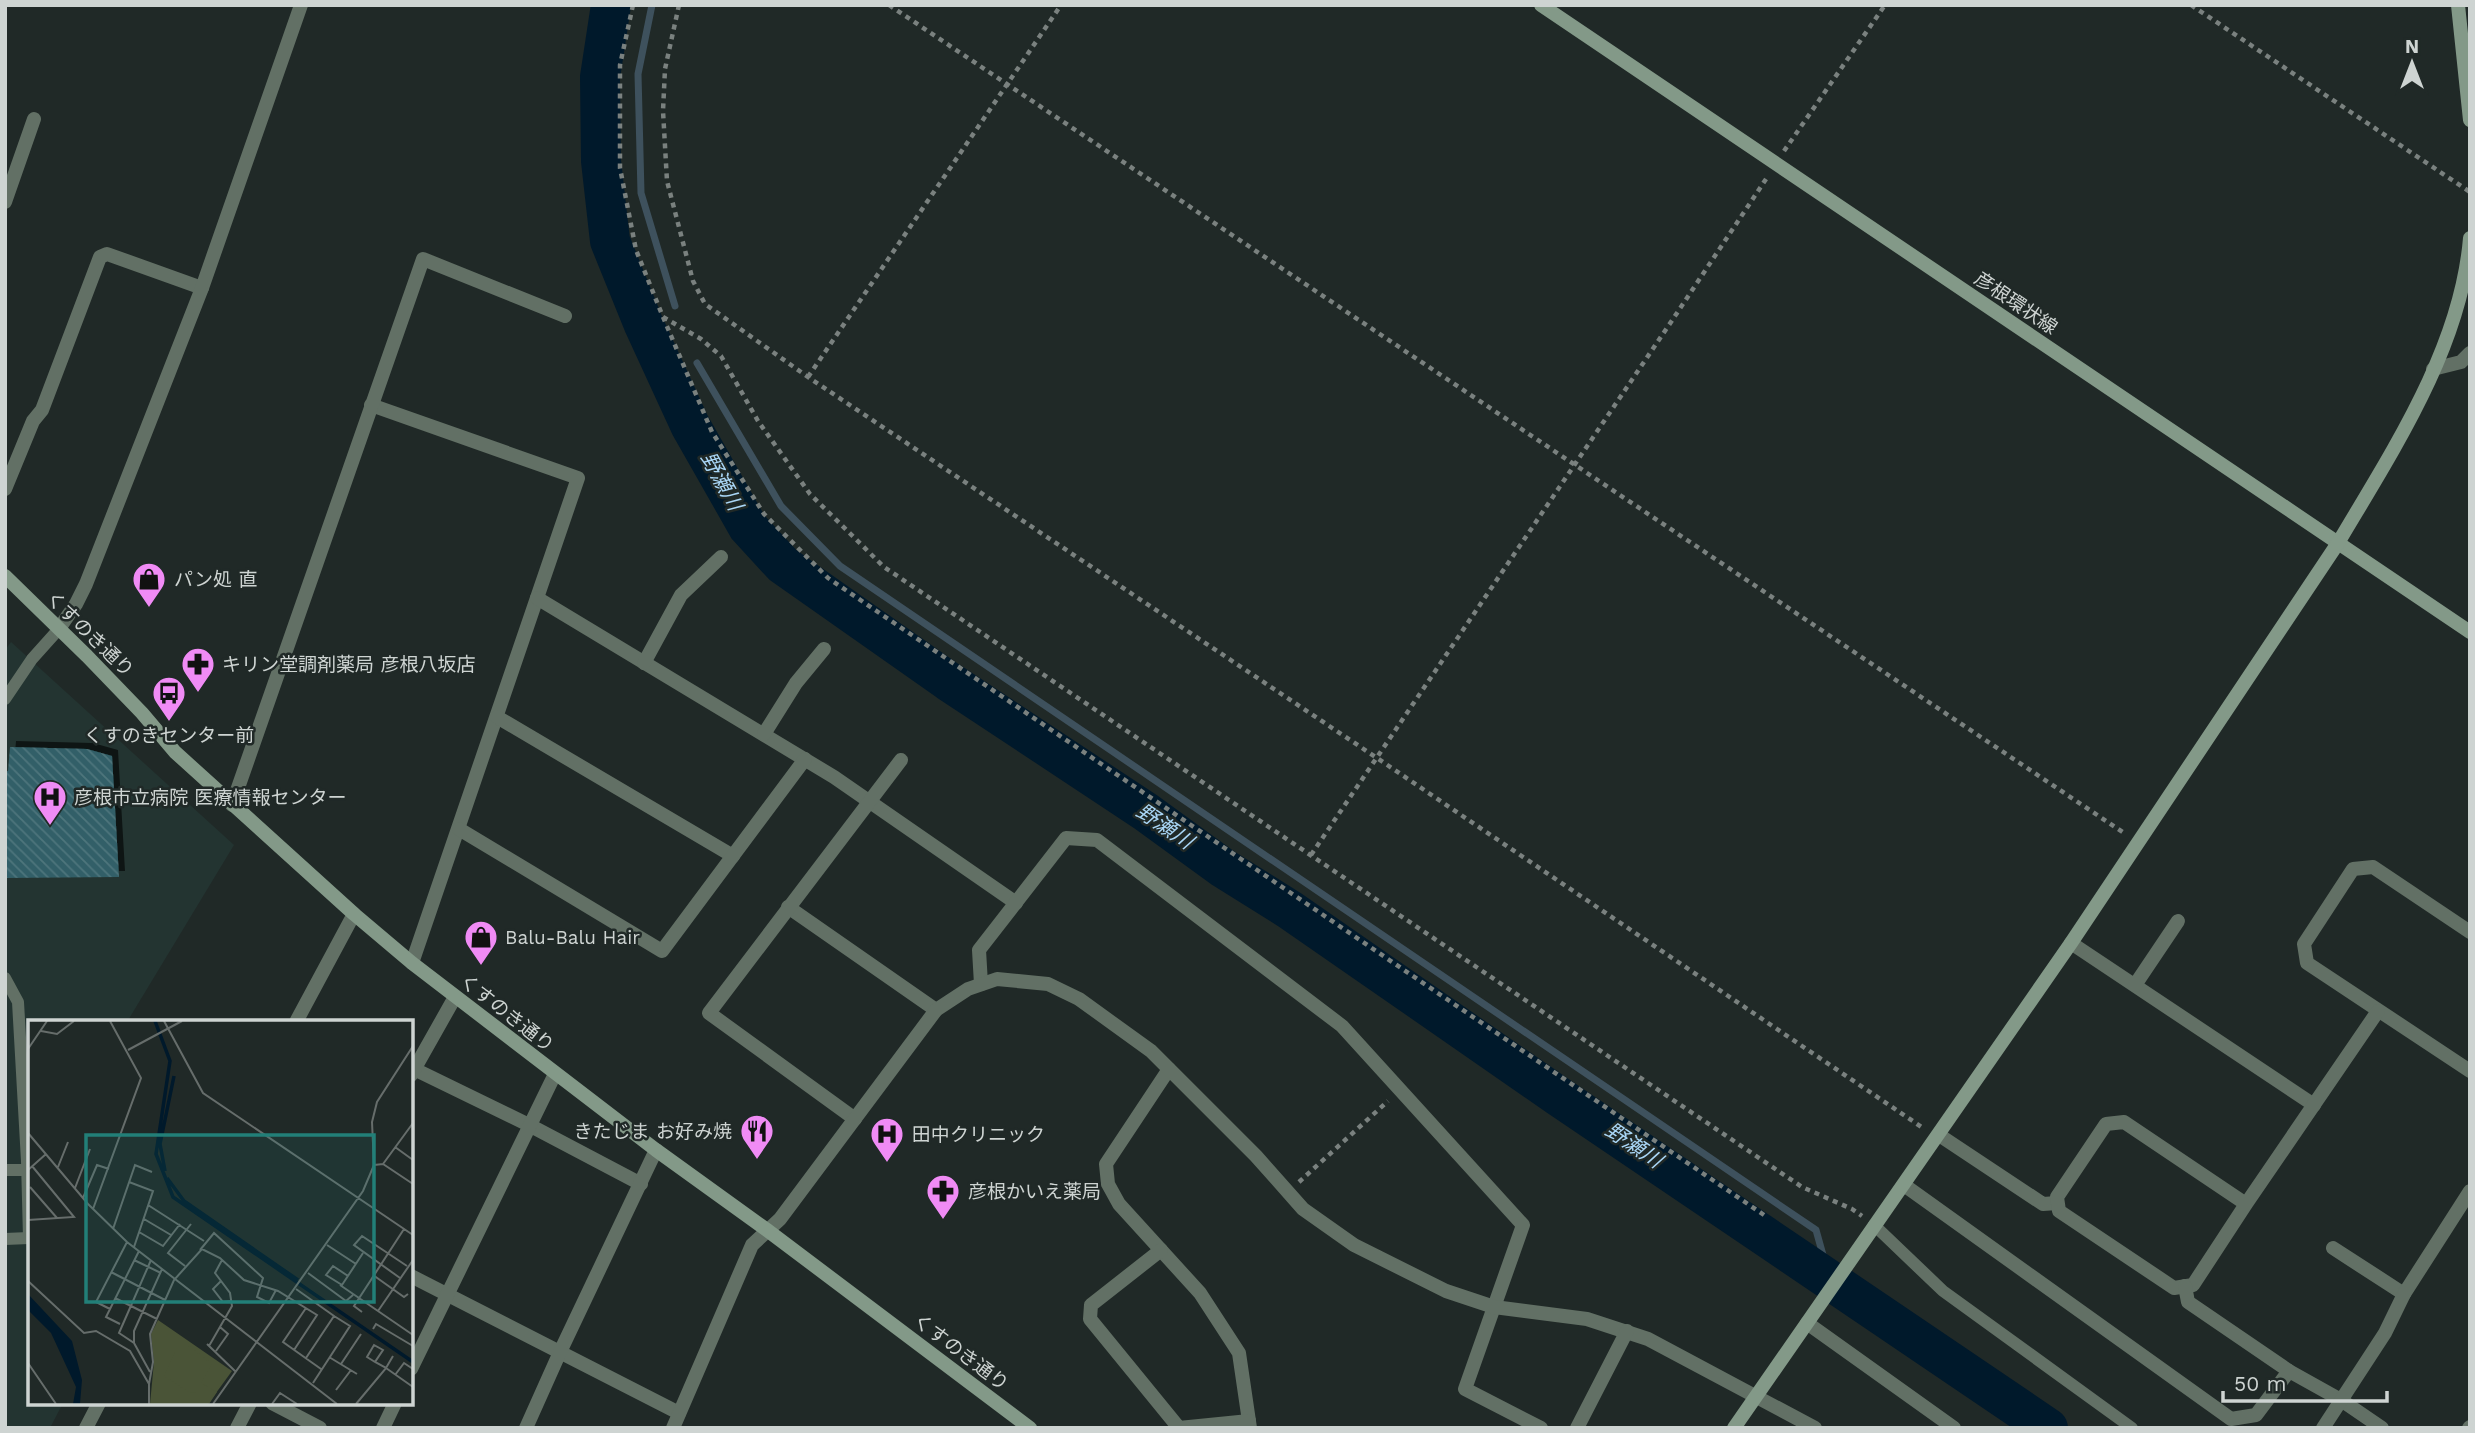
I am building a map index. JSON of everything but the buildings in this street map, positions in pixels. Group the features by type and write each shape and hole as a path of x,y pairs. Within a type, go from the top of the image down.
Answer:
{"street":[{"path":"58,630 86,584 202,288 301,5"},
{"name":"彦根環状線","path":"1541,5 2470,632"},
{"path":"2458,5 2470,120"},
{"path":"5,202 34,120"},
{"path":"1734,1428 2071,943 2338,543 2378,477 2447,342 2469,256 2470,238"},
{"path":"5,489 33,421 43,410 100,257 107,254 202,288"},
{"path":"232,806 423,260 565,316"},
{"path":"2433,369 2461,362 2470,353"},
{"path":"371,405 578,478 412,963"},
{"path":"644,663 681,595 721,557"},
{"name":"くすのき通り","path":"5,576 124,694 175,752 232,806 412,963 656,1150 1030,1428"},
{"path":"537,598 805,759 1016,903"},
{"path":"764,734 796,683 824,649"},
{"path":"497,717 733,856"},
{"path":"459,829 662,951 805,759"},
{"path":"855,1119 709,1013 901,760"},
{"path":"981,984 979,950 1066,838 1097,840 1342,1027 1523,1225 1465,1388 1541,1428"},
{"path":"2470,932 2373,867 2353,869 2304,944 2307,963 2470,1071"},
{"path":"789,907 936,1010"},
{"path":"297,1020 354,914"},
{"path":"2135,985 2178,921"},
{"path":"2071,943 2314,1105"},
{"path":"673,1428 752,1244 780,1219 936,1010 968,989 997,979 1048,984 1079,999 1151,1051 1256,1156 1303,1209 1354,1245 1446,1291 1494,1307 1587,1319 1648,1339 1756,1394 1815,1428"},
{"path":"455,997 413,1072 529,1125 641,1184"},
{"path":"2246,1204 2124,1122 2106,1124 2057,1197 2059,1211 2174,1288 2193,1285 2378,1011"},
{"path":"1161,1250 1091,1305 1090,1319 1179,1428 1250,1424 1239,1353 1200,1293 1161,1250 1119,1204 1108,1184 1107,1164 1169,1069"},
{"path":"413,1365 555,1074"},
{"path":"1939,1135 2043,1204 2057,1203"},
{"path":"526,1428 656,1150"},
{"path":"1903,1185 2231,1419 2256,1415 2289,1371"},
{"path":"2323,1428 2385,1333 2404,1294 2467,1200"},
{"path":"2333,1248 2404,1294"},
{"path":"413,1277 679,1413"},
{"path":"2185,1286 2188,1302 2289,1371 2341,1400 2382,1428"},
{"path":"1807,1322 1954,1428"},
{"path":"1577,1428 1627,1331"},
{"path":"86,1428 98,1405"},
{"path":"237,1428 249,1405"},
{"path":"276,1405 320,1428"},
{"path":"383,1428 394,1405"}],"lane":[{"path":"5,699 32,659 58,630"},
{"path":"5,978 18,1002 28,1204"},
{"path":"5,1170 27,1170"},
{"path":"1871,1229 1943,1291 2132,1428"},
{"path":"5,1239 28,1238"}],"path":[{"path":"633,5 620,65 620,168 636,250 712,432 764,514 828,578 1764,1215"},
{"path":"679,5 665,69 663,122 667,181 693,281 705,304 808,377 1922,1127 1939,1135"},
{"path":"889,5 2138,842"},
{"path":"808,377 1061,5"},
{"path":"1311,855 1885,5"},
{"path":"2191,5 2470,192"},
{"path":"663,317 701,339 721,356 758,421 810,494 884,567 1802,1187 1852,1209 1871,1229"},
{"path":"1288,1192 1400,1090"}],"shaded area":[{"path":"11,642 234,845 128,1020 28,1020 28,1405 62,1405 50,1428 5,1428 5,650"}],"waterway":[{"name":"野瀬川","path":"611,5 600,77 601,161 610,241 644,325 690,425 748,527 783,565 948,681 1146,812 1223,868 1290,910 1558,1096 2048,1428"},
{"path":"652,5 638,74 641,193 675,306"},
{"path":"697,363 781,506 840,566 1816,1230 1830,1280"}],"place":[{"name":"パン処 直","path":"149,609"},
{"name":"キリン堂調剤薬局 彦根八坂店","path":"198,694"},
{"name":"くすのきセンター前","path":"169,723"},
{"name":"彦根市立病院 医療情報センター","path":"50,827"},
{"name":"Balu-Balu Hair","path":"481,967"},
{"name":"きたじま お好み焼","path":"757,1161"},
{"name":"田中クリニック","path":"887,1164"},
{"name":"彦根かいえ薬局","path":"943,1221"}]}
